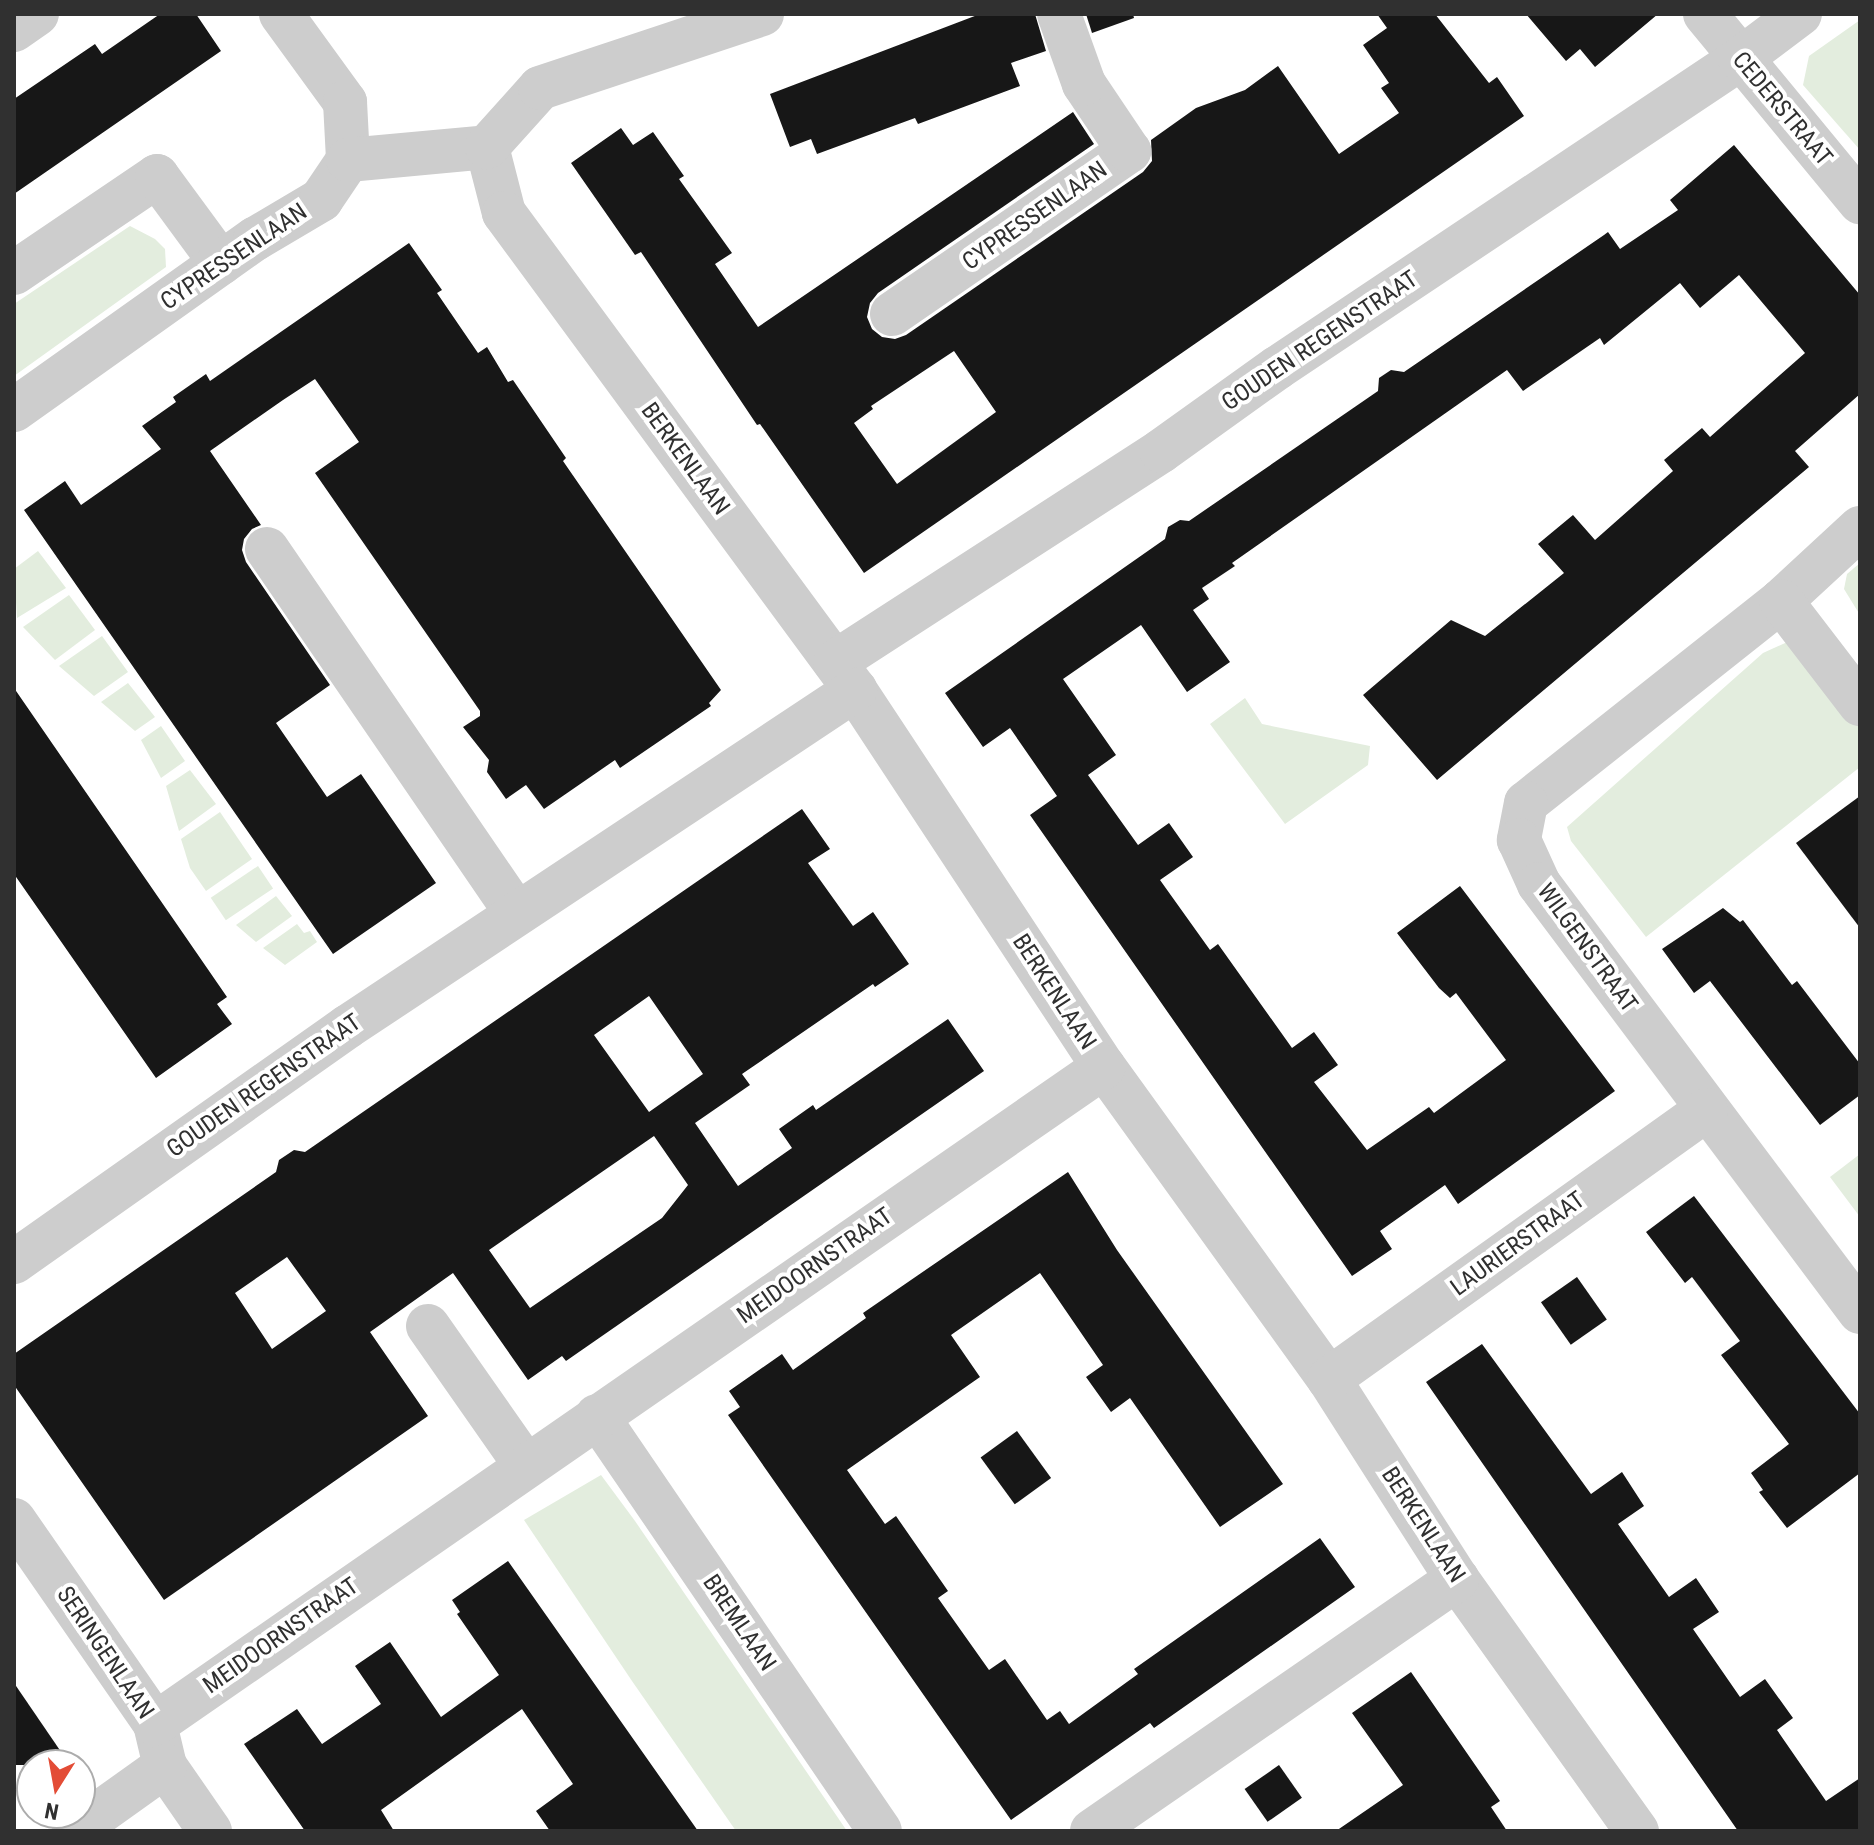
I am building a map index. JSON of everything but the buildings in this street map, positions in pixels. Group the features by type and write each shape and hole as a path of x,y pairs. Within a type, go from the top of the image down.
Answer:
{"street":[{"path":"14,30 37,14"},
{"path":"281,14 345,102 348,160 487,147 540,88 762,14"},
{"name":"CYPRESSENLAAN","path":"892,314 1129,151 1084,84 1059,14"},
{"name":"CEDERSTRAAT","path":"1705,14 1860,202"},
{"name":"GOUDEN REGENSTRAAT","path":"14,1262 347,1027 517,914 1277,368 1740,59 1800,14"},
{"name":"BERKENLAAN","path":"487,147 504,213 845,676 1104,1067 1329,1379 1457,1579 1637,1831"},
{"name":"CYPRESSENLAAN","path":"14,410 221,263 321,200 348,160"},
{"path":"14,273 157,176 221,263"},
{"name":"WILGENSTRAAT","path":"1860,528 1781,601 1526,803 1519,840 1539,884 1860,1312"},
{"path":"267,549 517,914"},
{"path":"1781,601 1860,704"},
{"name":"MEIDOORNSTRAAT","path":"155,1724 1104,1067"},
{"name":"LAURIERSTRAAT","path":"1329,1379 1706,1110"},
{"path":"428,1326 526,1466"},
{"name":"BREMLAAN","path":"597,1416 880,1831"},
{"name":"SERINGENLAAN","path":"14,1520 155,1724 165,1766 210,1831"},
{"path":"1092,1831 1457,1579"},
{"path":"74,1831 165,1766"}],"green space":[{"path":"1860,20 1860,150 1803,85 1809,56"},
{"path":"130,226 155,239 165,249 166,267 14,376 14,304"},
{"path":"38,551 66,588 17,618 14,569"},
{"path":"1860,563 1860,615 1844,589 1847,574"},
{"path":"69,595 95,630 55,660 23,627"},
{"path":"102,636 128,672 94,696 59,666"},
{"path":"1794,639 1860,724 1860,767 1646,937 1571,841 1567,827 1763,653"},
{"path":"128,683 155,717 135,731 101,702"},
{"path":"1245,698 1262,724 1370,746 1368,765 1285,824 1210,724"},
{"path":"161,726 185,761 161,778 141,740"},
{"path":"190,770 216,804 179,831 166,786"},
{"path":"220,812 252,859 206,891 190,868 181,839"},
{"path":"258,866 273,888 226,920 211,898"},
{"path":"276,896 292,916 256,942 236,925"},
{"path":"297,924 304,933 310,931 317,942 285,965 263,948"},
{"path":"1860,1154 1860,1217 1830,1177"},
{"path":"601,1475 847,1831 736,1831 632,1681 524,1520"}]}
